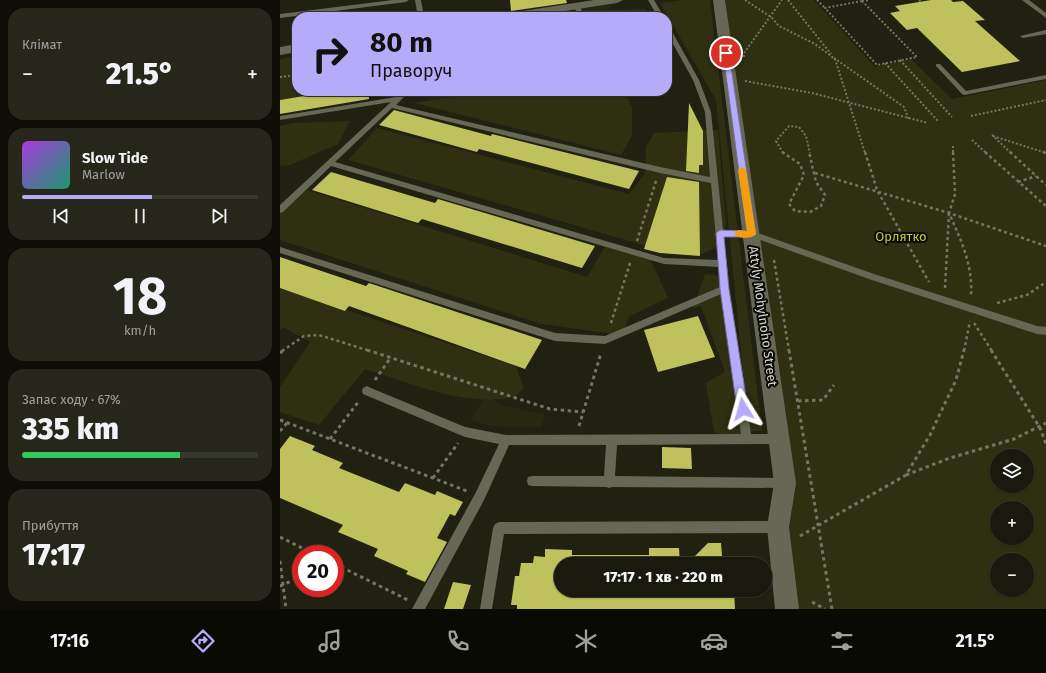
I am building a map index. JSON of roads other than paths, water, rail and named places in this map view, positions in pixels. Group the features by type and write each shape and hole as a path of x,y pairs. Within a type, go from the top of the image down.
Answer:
{"street":[{"path":"579,12 617,0"},
{"name":"Attyly Mohylnoho Street","path":"719,0 737,80 752,234 780,439 785,484 778,527 787,609"},
{"path":"280,51 292,49"}],"lane":[{"path":"312,12 406,0"},
{"path":"418,0 420,12"},
{"path":"651,0 658,12"},
{"path":"1025,0 1046,16"},
{"path":"280,16 292,14"},
{"path":"1024,36 1046,32"},
{"path":"672,37 703,96 708,112 722,264 747,440"},
{"path":"938,66 964,93 1046,77"},
{"path":"280,210 402,96"},
{"path":"280,118 399,99"},
{"path":"391,106 660,170 715,181"},
{"path":"329,163 664,261 722,264"},
{"path":"720,233 752,234 971,310 1037,330 1046,331"},
{"path":"280,250 555,338 605,340 725,289"},
{"path":"367,391 465,432 506,440 780,439"},
{"path":"419,607 480,496 506,440"},
{"path":"609,483 612,440"},
{"path":"532,482 785,484"},
{"path":"486,609 499,528 778,527"}],"park label":[{"name":"Орлятко","path":"901,236"}]}
